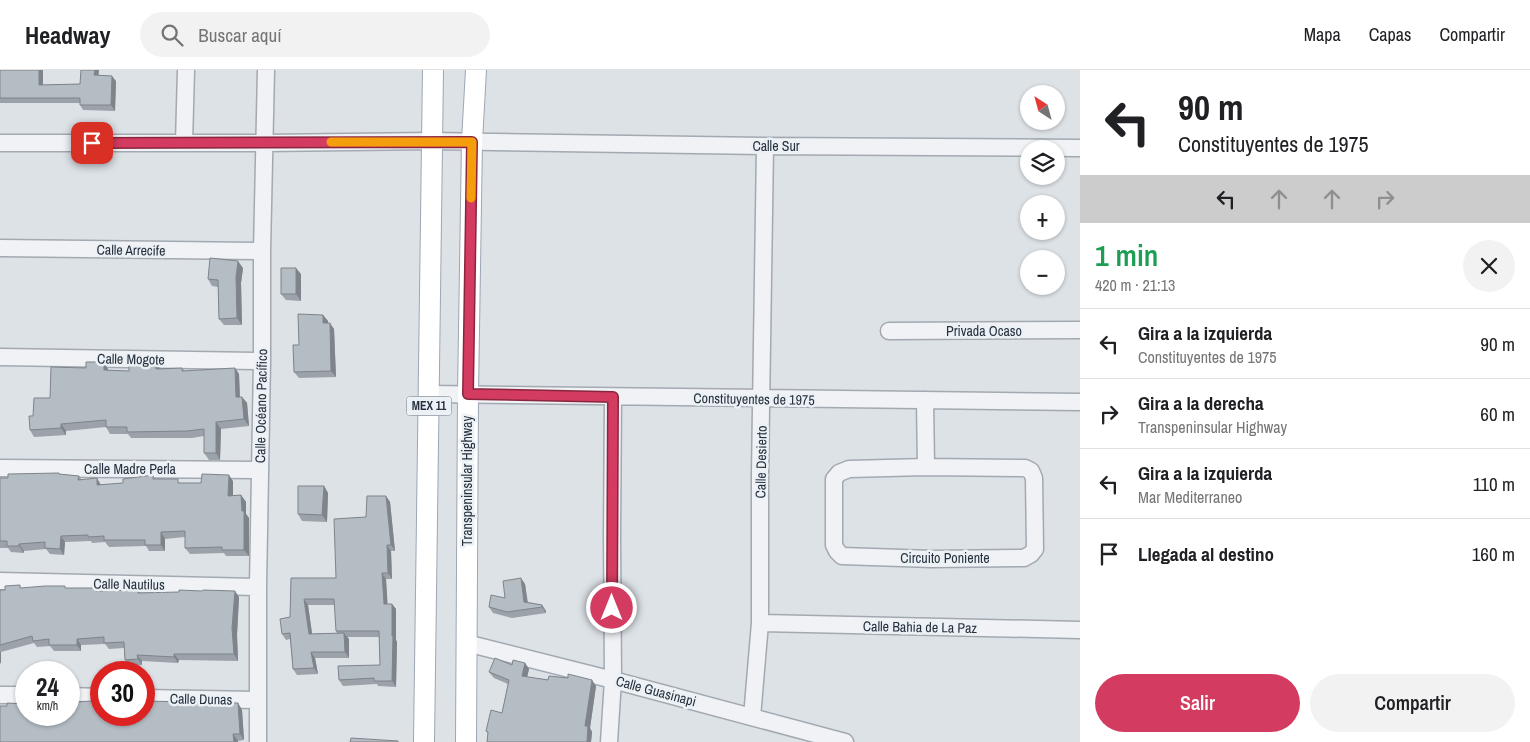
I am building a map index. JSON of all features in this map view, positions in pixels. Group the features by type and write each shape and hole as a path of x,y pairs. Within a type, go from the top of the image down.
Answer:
{"main road":[{"name":"MEX 11","path":"424,742 434,70"},
{"name":"Transpeninsular Highway","path":"466,742 468,394 472,142 476,70"}],"street":[{"path":"184,143 186,70"},
{"name":"Calle Océano Pacífico","path":"258,742 262,251 266,70"},
{"name":"Calle Sur","path":"0,143 432,141 1080,148"},
{"name":"Calle Desierto","path":"752,717 760,623 760,475 765,146"},
{"name":"Calle Arrecife","path":"0,248 262,251"},
{"name":"Privada Ocaso","path":"889,332 1080,330"},
{"name":"Calle Mogote","path":"0,357 262,361"},
{"name":"Constituyentes de 1975","path":"429,394 1080,402"},
{"path":"609,742 613,680 613,397"},
{"path":"925,400 926,467"},
{"name":"Circuito Poniente","path":"926,467 1025,468 1031,471 1034,478 1035,549 1024,558 932,559 842,556 837,552 834,545 834,479 839,472 849,468 926,467"},
{"name":"Calle Madre Perla","path":"0,468 260,470"},
{"name":"Calle Nautilus","path":"0,581 258,587"},
{"name":"Calle Bahia de La Paz","path":"760,623 1080,630"},
{"name":"Calle Guasinapi","path":"466,643 845,742"},
{"path":"0,695 15,695"},
{"name":"Calle Dunas","path":"155,698 258,700"}],"building":[{"path":"0,70 39,70 39,85 80,84 81,70 95,70 94,75 112,76 111,105 80,105 80,98 0,98"},
{"path":"210,258 238,261 236,277 237,318 219,319 218,280 208,279"},
{"path":"281,268 296,268 296,294 281,294"},
{"path":"298,314 323,315 323,323 330,323 331,371 294,372 293,345 299,345"},
{"path":"86,362 104,362 104,370 129,371 129,362 156,363 156,369 182,368 182,371 235,368 236,397 242,397 244,419 216,422 216,453 204,453 204,429 127,432 127,427 106,427 106,420 61,424 61,428 30,430 29,416 33,416 34,398 50,398 51,367 86,368"},
{"path":"59,473 79,476 78,480 97,478 97,485 123,483 123,479 153,475 153,479 178,479 178,483 201,483 202,474 229,475 228,496 241,495 242,511 244,511 244,550 222,550 222,547 185,548 185,531 161,532 161,545 145,545 145,540 104,540 104,536 88,537 88,535 61,536 60,549 45,548 45,542 7,546 7,541 0,541 0,478 8,478 8,474"},
{"path":"298,486 324,486 322,515 298,514"},
{"path":"367,496 386,496 391,545 387,545 388,573 382,573 384,604 392,604 392,681 374,681 374,678 339,680 338,666 380,665 379,631 336,631 334,599 304,599 309,634 344,633 345,652 311,652 314,668 293,669 290,633 282,634 280,619 290,617 291,578 336,578 334,519 366,517"},
{"path":"521,578 524,602 542,605 542,607 507,612 489,607 491,595 505,598 503,581"},
{"path":"20,585 20,588 65,586 65,588 96,588 96,591 138,590 138,593 179,592 179,590 235,591 232,628 234,654 174,654 174,657 137,655 138,659 125,660 124,642 104,643 104,637 77,639 77,645 49,645 49,639 33,641 32,636 0,645 0,590 5,590 5,586"},
{"path":"495,658 512,665 513,660 525,663 522,676 548,680 549,676 568,678 568,674 592,680 585,726 588,726 587,742 487,742 488,732 486,731 491,710 502,713 509,680 489,672"},
{"path":"90,701 90,726 155,726 155,701 238,703 240,734 233,734 234,742 0,742 0,706 7,706 7,703 15,703 15,726 80,726 80,702"},
{"path":"351,738 398,741 398,742 350,742"}],"slow traffic":[{"path":"331,142 472,142 471,198"}],"route":[{"path":"92,143 472,142 468,394 613,397 612,608"}]}
